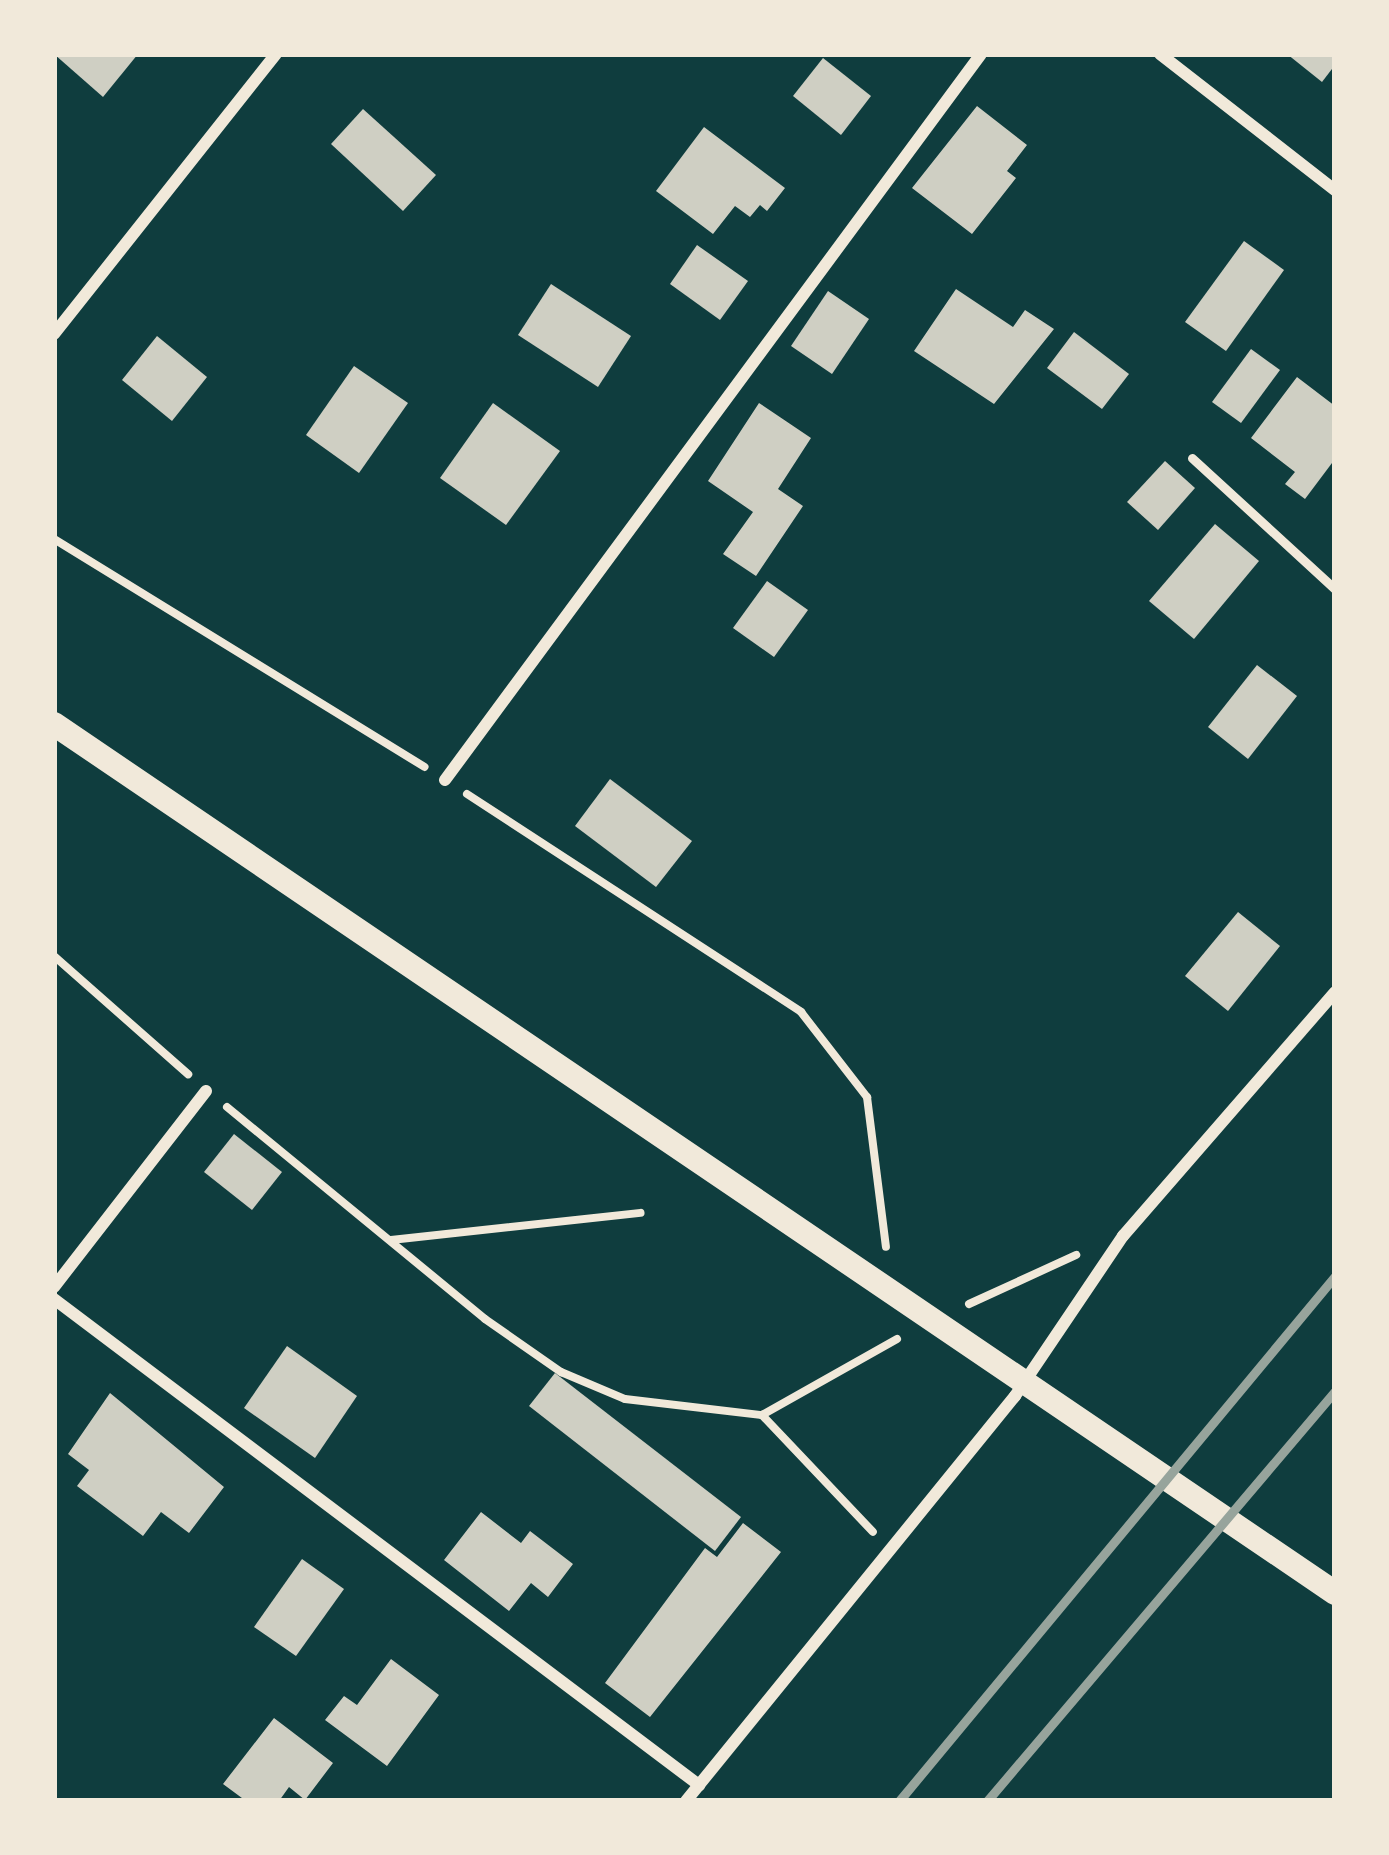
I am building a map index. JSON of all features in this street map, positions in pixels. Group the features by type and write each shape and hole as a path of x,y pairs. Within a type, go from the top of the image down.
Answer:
{"main road":[{"path":"54,724 1335,1593"}],"street":[{"path":"54,334 276,54"},
{"path":"445,780 981,54"},
{"path":"1160,54 1335,190"},
{"path":"686,1801 886,1546 1015,1396 1123,1236 1335,992"},
{"path":"54,1287 206,1090"},
{"path":"54,1299 700,1785"}],"lane":[{"path":"1192,458 1335,589"}],"path":[{"path":"54,538 445,780 801,1012 867,1097 886,1263"},
{"path":"54,956 206,1090 389,1240 561,1372 626,1399 762,1415 886,1546"},
{"path":"389,1240 641,1213"},
{"path":"886,1324 887,1344"}],"building":[{"path":"54,54 138,54 103,97"},
{"path":"1287,54 1335,54 1335,65 1322,82"},
{"path":"823,58 871,96 841,135 793,96"},
{"path":"977,106 1027,145 1007,171 1016,178 972,234 912,188"},
{"path":"363,109 436,175 403,211 331,144"},
{"path":"704,127 785,188 767,211 760,205 750,217 735,206 713,234 656,191"},
{"path":"1244,241 1284,270 1226,351 1185,322"},
{"path":"697,245 748,281 720,320 670,284"},
{"path":"551,284 631,336 598,387 518,335"},
{"path":"956,289 1013,327 1025,310 1054,329 994,404 914,351"},
{"path":"828,291 869,319 832,374 791,346"},
{"path":"1074,332 1129,374 1102,409 1047,368"},
{"path":"157,336 207,377 172,421 122,380"},
{"path":"1251,349 1280,370 1241,423 1212,402"},
{"path":"354,366 408,403 359,473 306,435"},
{"path":"1297,377 1335,406 1335,459 1305,499 1285,484 1295,472 1251,438"},
{"path":"493,403 560,451 506,525 440,478"},
{"path":"759,403 811,438 778,489 803,506 756,576 723,554 753,512 708,481"},
{"path":"1165,461 1195,488 1158,530 1127,502"},
{"path":"1215,524 1259,561 1194,639 1149,601"},
{"path":"767,581 808,610 774,657 733,628"},
{"path":"1257,665 1297,696 1248,759 1208,727"},
{"path":"610,779 692,841 656,887 575,826"},
{"path":"1238,912 1280,946 1228,1011 1185,976"},
{"path":"234,1134 282,1172 252,1210 204,1172"},
{"path":"287,1346 357,1396 315,1458 244,1408"},
{"path":"555,1373 741,1517 715,1551 529,1406"},
{"path":"110,1393 224,1487 189,1533 161,1512 143,1536 77,1486 89,1470 68,1454"},
{"path":"481,1512 521,1543 530,1531 573,1564 548,1597 531,1583 509,1611 444,1560"},
{"path":"743,1523 781,1552 650,1717 605,1683 705,1548 717,1557"},
{"path":"302,1559 344,1589 296,1656 254,1627"},
{"path":"391,1659 439,1695 387,1766 325,1720 344,1696 357,1705"},
{"path":"274,1718 333,1763 305,1800 289,1787 279,1801 246,1801 223,1784"}],"railway":[{"path":"899,1801 1335,1276"},
{"path":"987,1801 1335,1391"}]}
